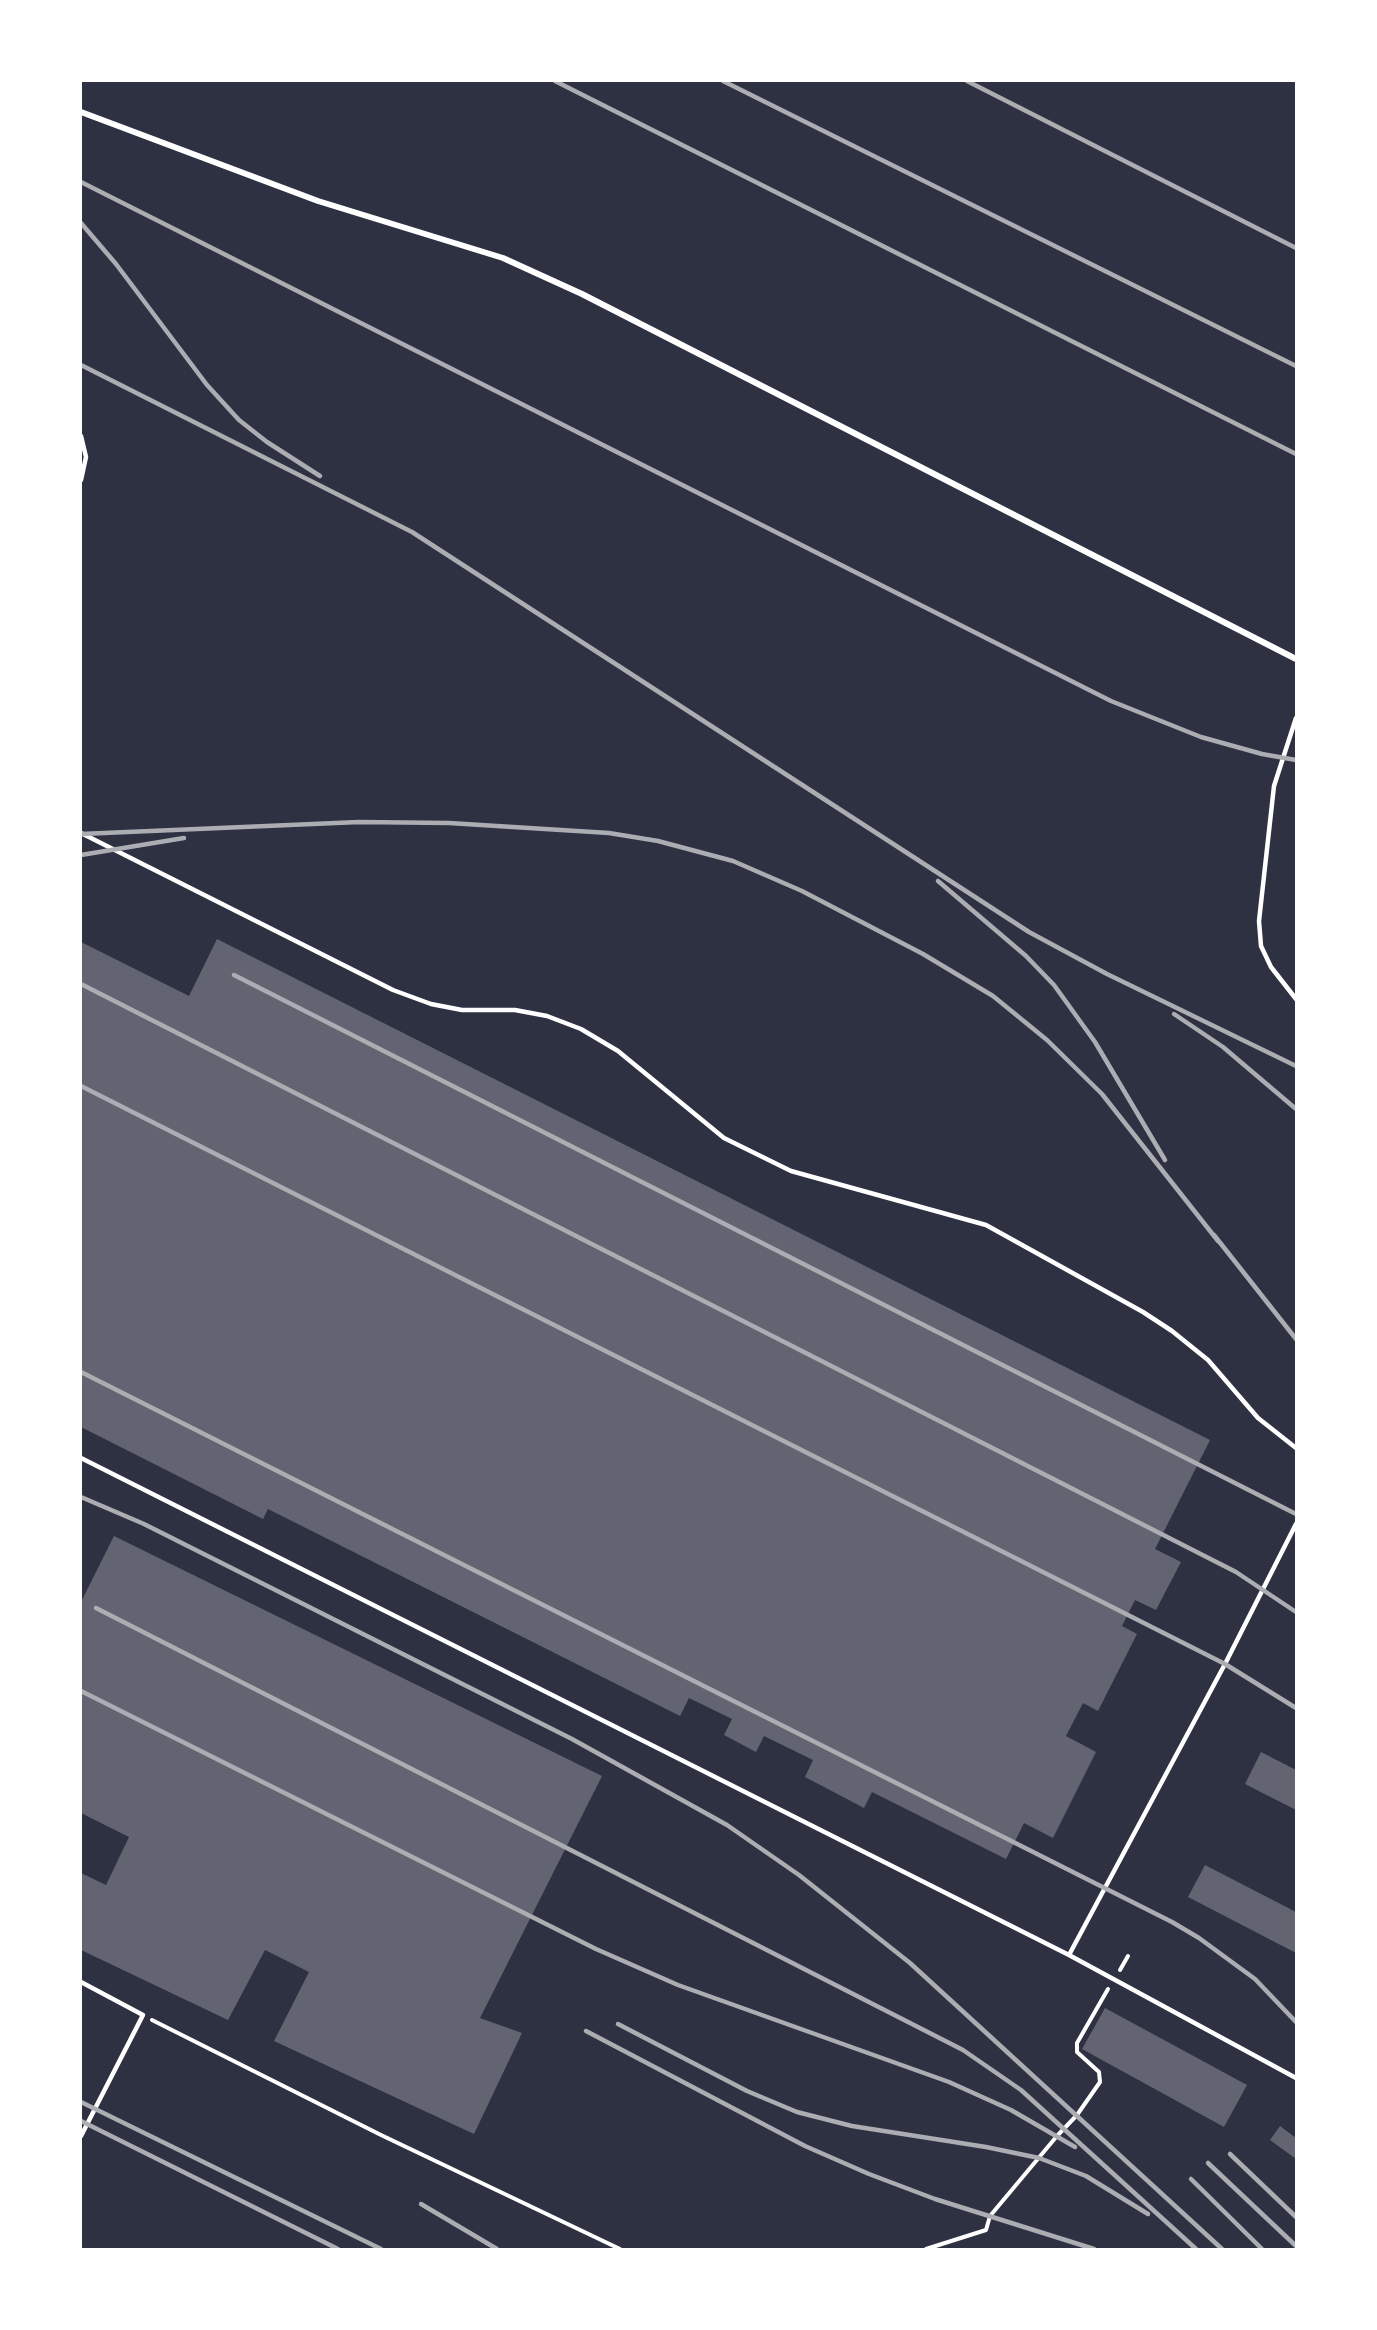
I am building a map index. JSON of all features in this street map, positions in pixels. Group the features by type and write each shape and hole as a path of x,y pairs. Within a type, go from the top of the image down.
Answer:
{"street":[{"path":"81,112 318,201 503,258 582,294 1296,658"}],"lane":[{"path":"81,436 86,456 81,480"},
{"path":"1296,718 1274,786 1259,921 1261,946 1271,967 1296,999"},
{"path":"81,833 393,990 431,1004 462,1010 515,1010 547,1016 581,1029 618,1051 724,1138 791,1171 986,1225 1143,1312 1172,1331 1208,1360 1258,1418 1296,1448"},
{"path":"81,1458 1069,1955 1296,2078"},
{"path":"1069,1955 1235,1646 1296,1524"},
{"path":"81,1982 143,2015 81,2136"}],"path":[{"path":"926,2249 986,2230 990,2216 1077,2115 1100,2082 1099,2072 1077,2052 1077,2043 1128,1956"},
{"path":"143,2015 381,2135 620,2249"}],"building":[{"path":"217,939 1210,1440 1155,1549 1181,1562 1156,1610 1135,1600 1122,1626 1137,1634 1098,1711 1083,1703 1066,1736 1096,1752 1053,1838 1024,1823 1006,1859 872,1792 864,1808 805,1777 813,1760 764,1736 756,1752 724,1735 732,1719 689,1698 680,1716 268,1509 263,1519 81,1427 81,942 189,996"},
{"path":"114,1536 602,1776 480,2018 522,2033 474,2134 274,2041 309,1972 265,1950 228,2020 81,1950 81,1873 106,1885 129,1837 81,1813 81,1602"},
{"path":"1261,1752 1296,1770 1296,1810 1245,1784"},
{"path":"1205,1865 1296,1912 1296,1953 1188,1897"},
{"path":"1105,2008 1247,2085 1224,2127 1082,2049"},
{"path":"1280,2126 1296,2138 1296,2159 1270,2140"}],"railway":[{"path":"555,81 1296,454"},
{"path":"723,81 1296,366"},
{"path":"967,81 1296,248"},
{"path":"81,182 1111,701 1201,737 1262,754 1296,760"},
{"path":"81,223 116,264 207,385 239,420 267,442 320,476"},
{"path":"81,365 412,532 1029,932 1107,974 1296,1066"},
{"path":"81,834 359,822 449,823 609,833 658,841 733,861 802,891 923,954 993,996 1047,1040 1102,1094 1218,1241"},
{"path":"81,855 184,838"},
{"path":"938,881 1026,956 1054,985 1095,1042 1165,1160"},
{"path":"234,975 1296,1514"},
{"path":"81,984 1236,1572 1296,1612"},
{"path":"1174,1014 1223,1047 1296,1109"},
{"path":"81,1086 1225,1664 1296,1708"},
{"path":"1214,1235 1296,1339"},
{"path":"81,1372 1172,1922 1199,1938 1255,1979 1296,2022"},
{"path":"81,1497 144,1524 572,1739 727,1825 799,1875 910,1963 1222,2249"},
{"path":"96,1608 963,2050 1021,2090 1196,2249"},
{"path":"81,1691 596,1949 678,1985 949,2082 1011,2110 1075,2147"},
{"path":"618,2024 747,2091 797,2112 852,2126 986,2147 1039,2158 1086,2176 1148,2214"},
{"path":"586,2031 805,2146 869,2174 935,2199 1094,2249"},
{"path":"81,2102 381,2249"},
{"path":"81,2121 338,2249"},
{"path":"1230,2154 1296,2217"},
{"path":"1208,2163 1296,2246"},
{"path":"1191,2179 1262,2249"},
{"path":"421,2204 497,2249"}]}
